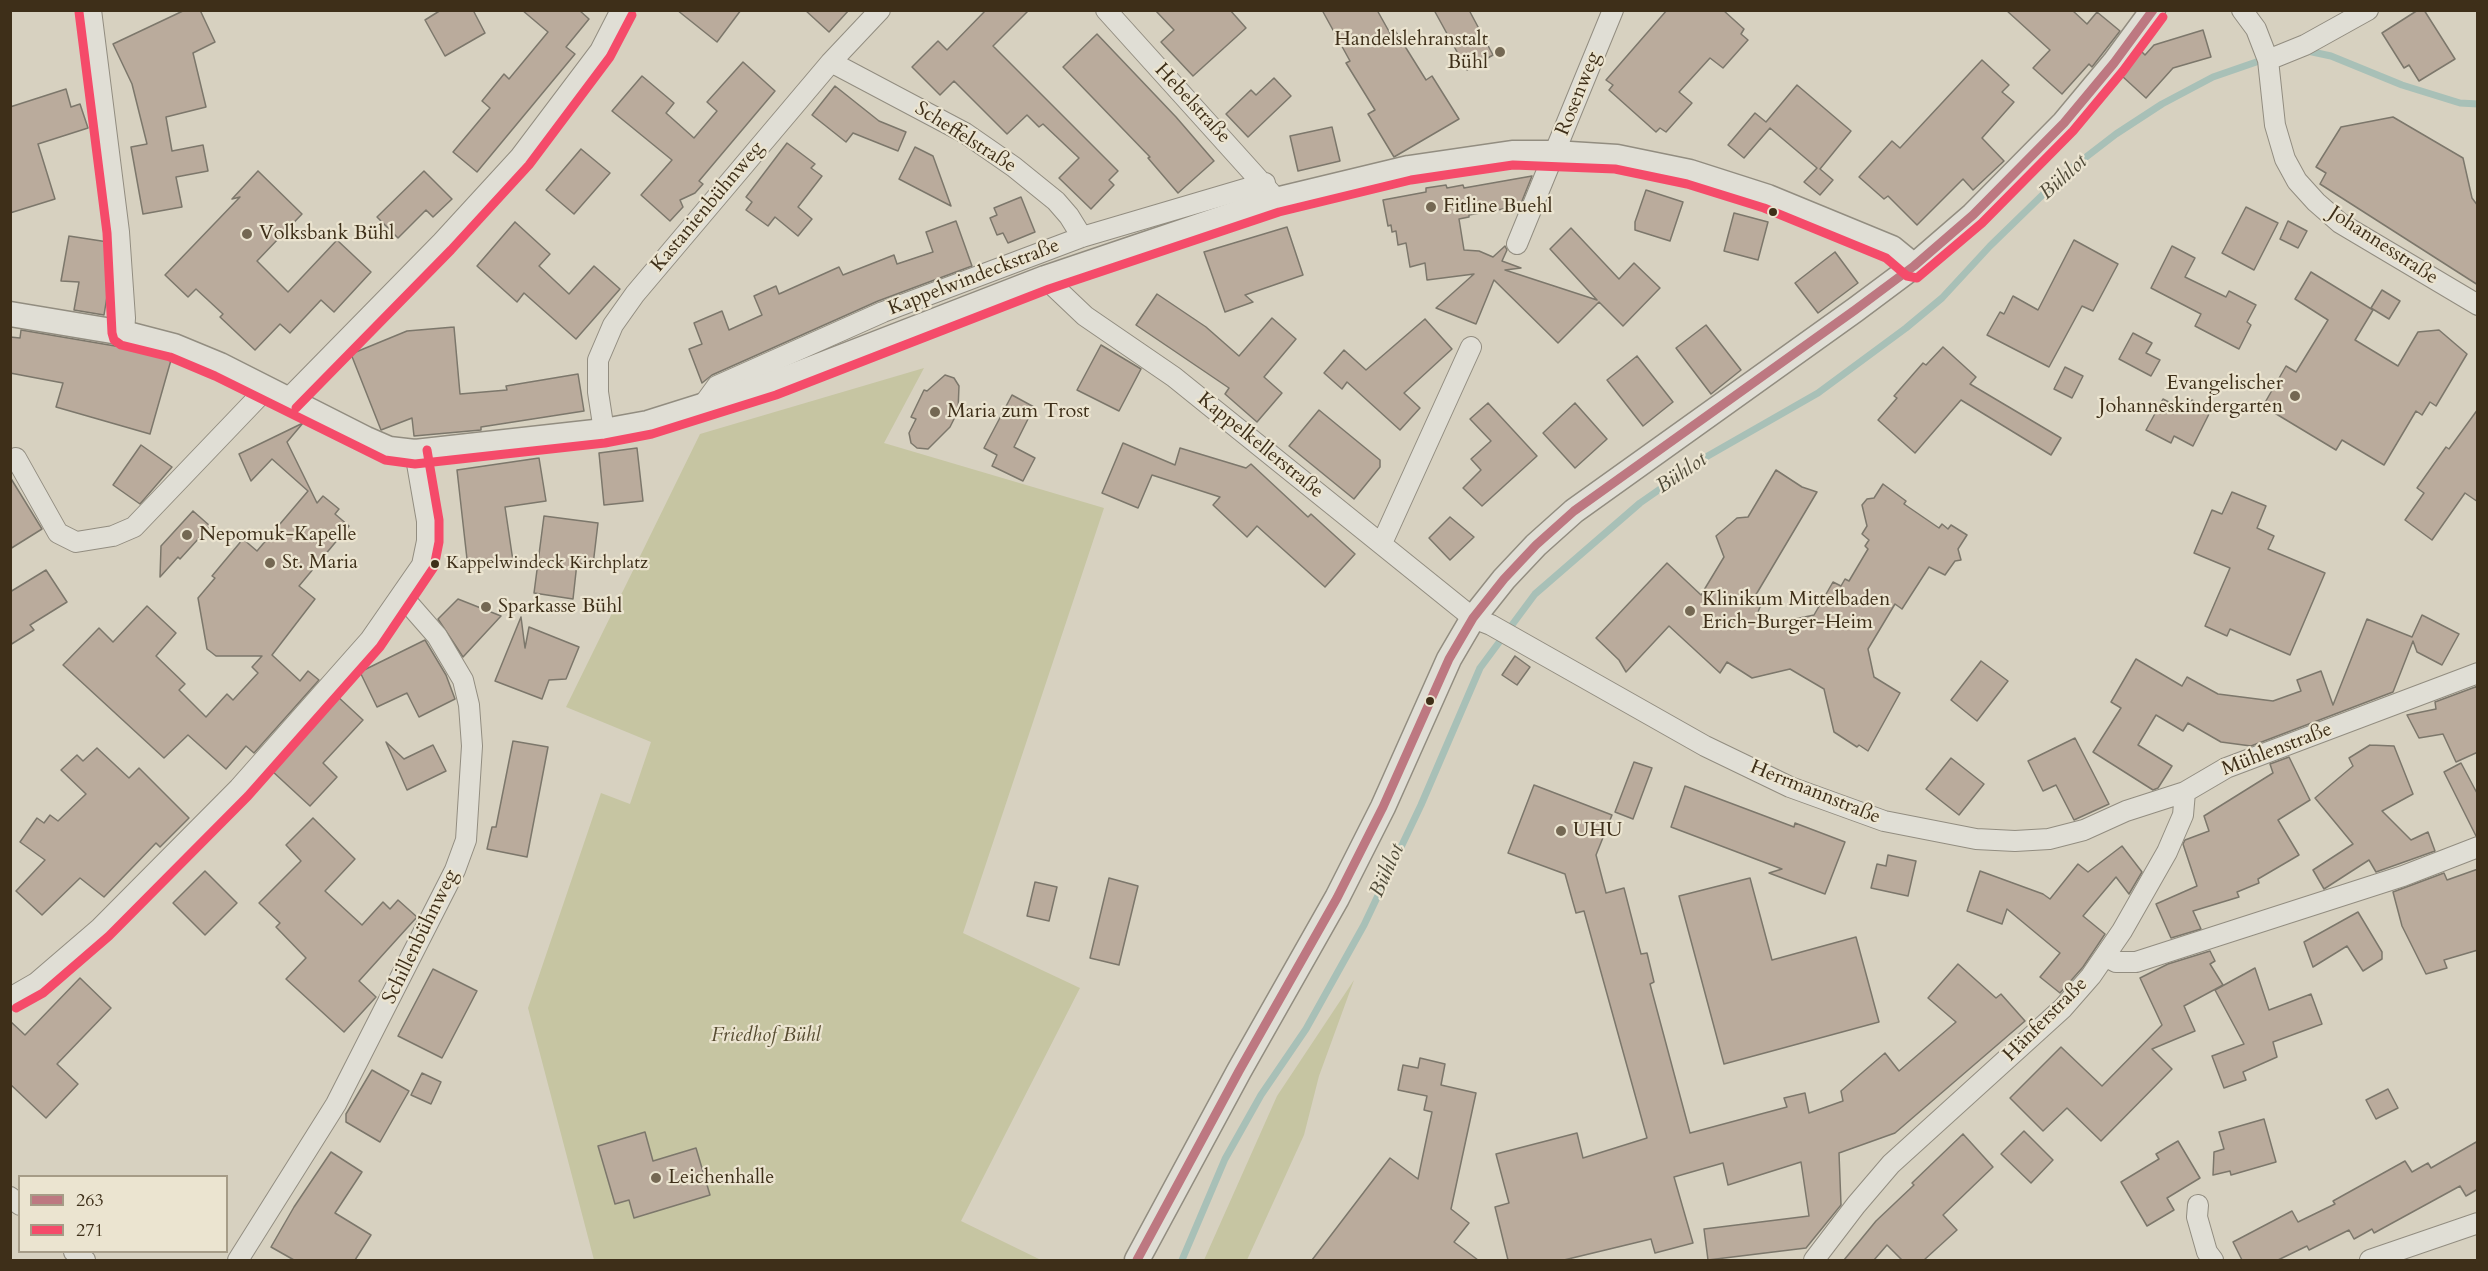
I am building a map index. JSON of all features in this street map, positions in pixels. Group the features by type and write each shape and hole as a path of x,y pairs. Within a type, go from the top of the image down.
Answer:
{"street":[{"path":"91,10 120,232 124,333"},
{"path":"16,458 58,532 76,542 113,536 134,527 442,242 520,157 600,51 621,10"},
{"name":"Kastanienbühnweg","path":"604,431 598,392 598,360 613,325 635,294 831,62 880,10"},
{"name":"Hebelstraße","path":"1106,10 1270,191"},
{"name":"Rosenweg","path":"1517,244 1613,10"},
{"path":"1137,1260 1239,1071 1337,898 1383,807 1449,659 1482,621 1504,579 1536,545 1574,511 1914,266 1973,215 2064,123 2114,63 2153,10"},
{"name":"Johannesstraße","path":"2242,10 2256,29 2268,60 2276,125 2285,159 2297,181 2340,223 2478,305"},
{"path":"2268,60 2305,45 2368,10"},
{"name":"Scheffelstraße","path":"831,62 965,133 1014,167 1056,201 1082,237"},
{"name":"Kappelwindeckstraße","path":"701,408 717,386 728,381 883,312 1082,237 1270,191 1512,153 1554,153 1617,158 1679,170 1768,197 1892,249 1914,266"},
{"name":"Kappelwindeckstraße","path":"10,314 124,333 174,346 219,365 389,449 415,452 604,431 648,423 701,408 772,384 1270,191"},
{"name":"Kappelkellerstraße","path":"1045,278 1085,316 1174,377 1482,621"},
{"path":"1382,543 1471,347"},
{"path":"10,998 36,983 100,928 239,788 370,640 422,565 427,541 427,521 415,452"},
{"name":"Schillenbühnweg","path":"238,1260 341,1095 454,870 466,840 472,746 469,705 463,680 437,636 402,596"},
{"name":"Herrmannstraße","path":"1482,621 1705,746 1790,787 1884,821 1976,839 2015,841 2049,839 2084,830 2126,811 2185,792"},
{"name":"Mühlenstraße","path":"2185,792 2226,768 2478,673"},
{"path":"2185,792 2183,815 2167,852 2105,956 2116,962 2136,962 2403,876 2478,847"},
{"name":"Hänferstraße","path":"1814,1260 1891,1164 2063,1008 2105,956"},
{"path":"2198,1205 2198,1218 2207,1252 2213,1260"},
{"path":"2370,1260 2478,1223"}],"green space":[{"name":"Friedhof Bühl","path":"924,368 884,443 1104,508 963,933 1080,988 961,1221 1041,1260 594,1260 528,1008 601,793 630,804 651,742 566,707 700,434"},
{"path":"1354,980 1319,1076 1304,1135 1247,1260 1204,1260 1277,1096"}],"building":[{"path":"185,10 200,10 215,42 193,53 206,107 166,117 172,151 203,145 208,171 176,177 182,207 143,214 131,147 147,144 132,84 113,44"},
{"path":"441,10 473,10 485,33 445,56 425,20"},
{"path":"522,10 579,10 589,19 566,47 575,54 477,172 453,152 490,108 482,101 504,74 509,79 548,32"},
{"path":"677,10 741,10 717,42"},
{"path":"805,10 849,10 829,32"},
{"path":"986,10 1029,10 993,46 1118,171 1109,180 1114,185 1091,209 1059,178 1079,158 1043,124 1039,127 1027,115 1007,134 954,81 940,95 912,67 938,41 947,50"},
{"path":"1155,10 1230,10 1246,28 1193,76 1161,42 1174,30"},
{"path":"1322,10 1377,10 1391,35 1396,32 1426,80 1432,76 1459,119 1394,157 1368,114 1375,110 1346,63 1350,61"},
{"path":"1434,10 1469,10 1493,55 1467,70"},
{"path":"1667,10 1723,10 1744,29 1741,34 1748,40 1723,68 1710,58 1679,92 1692,103 1666,132 1660,128 1656,132 1609,90 1613,85 1606,80"},
{"path":"2006,10 2072,10 2087,24 2097,12 2120,31 2092,67 2089,64 2062,94 2033,68 2050,50"},
{"path":"2418,10 2424,10 2455,59 2419,81 2409,65 2404,68 2382,33"},
{"path":"2203,30 2211,57 2173,68 2146,98 2122,76 2141,51 2145,55 2154,45"},
{"path":"1097,34 1176,117 1214,161 1178,193 1148,158 1150,157 1063,67"},
{"path":"1982,60 2009,85 2002,92 2014,102 1982,138 2004,161 1973,190 1963,179 1917,225 1888,196 1884,199 1859,177 1892,141 1900,148"},
{"path":"743,62 775,91 699,181 703,184 695,193 680,200 683,207 670,221 641,195 672,160 612,111 642,76 674,103 666,113 694,138 717,111 707,102"},
{"path":"1274,78 1291,96 1248,137 1226,114 1251,90 1256,95"},
{"path":"1797,85 1851,131 1820,169 1833,180 1820,195 1804,182 1817,168 1770,128 1744,158 1728,145 1755,113 1766,122"},
{"path":"835,86 879,121 906,132 898,151 853,133 846,142 812,115"},
{"path":"66,89 71,107 80,104 88,128 38,144 55,199 10,213 10,107"},
{"path":"2393,117 2463,158 2472,198 2478,206 2478,285 2320,184 2326,173 2316,167 2341,127"},
{"path":"1332,127 1340,161 1298,171 1290,136"},
{"path":"787,143 815,164 811,168 822,176 798,207 812,219 798,236 775,217 768,226 746,210 752,202 746,197"},
{"path":"915,147 933,156 951,206 899,179"},
{"path":"581,149 610,173 574,214 546,190"},
{"path":"258,171 302,214 257,261 288,292 337,240 371,272 334,312 321,300 290,333 280,324 255,350 220,317 223,314 196,289 188,297 165,275 240,197 232,199"},
{"path":"424,171 452,199 433,217 426,210 398,238 377,217"},
{"path":"1532,176 1520,206 1469,215 1469,217 1459,219 1464,250 1479,251 1493,257 1505,246 1507,250 1502,261 1521,268 1505,270 1597,300 1550,249 1571,228 1619,279 1634,263 1660,288 1623,326 1599,302 1558,343 1494,280 1476,324 1436,308 1474,274 1427,280 1425,263 1410,267 1406,243 1398,245 1396,231 1392,232 1391,225 1388,226 1383,200 1426,192 1426,188 1463,185 1464,188"},
{"path":"1646,190 1683,202 1670,241 1635,230 1635,222"},
{"path":"1021,197 1035,232 1008,243 1003,233 997,235 990,218 997,215 994,208"},
{"path":"2246,207 2278,223 2254,270 2222,253"},
{"path":"1734,213 1768,222 1758,260 1724,251"},
{"path":"956,221 972,266 878,301 712,375 702,383 689,349 702,344 694,323 722,311 729,330 762,315 754,296 776,286 779,294 839,267 843,275 894,255 897,264 933,252 926,232"},
{"path":"2288,221 2307,231 2298,248 2280,239"},
{"path":"515,222 550,254 539,266 569,294 594,266 620,289 576,339 524,293 517,302 477,266"},
{"path":"1287,227 1303,275 1245,295 1253,302 1225,312 1204,252"},
{"path":"69,236 108,242 110,278 104,315 74,310 79,282 61,281"},
{"path":"2074,240 2118,264 2093,311 2082,306 2049,367 1987,335 2000,312 2004,314 2013,296 2038,310"},
{"path":"2172,246 2195,258 2185,277 2226,297 2229,291 2256,305 2247,322 2251,325 2239,349 2195,326 2201,314 2151,288"},
{"path":"1835,252 1858,283 1818,313 1795,283"},
{"path":"2311,272 2373,310 2355,340 2398,366 2418,332 2439,330 2467,354 2436,406 2430,402 2422,415 2416,411 2384,465 2342,440 2336,450 2263,406 2286,366 2296,372 2328,320 2295,299"},
{"path":"2382,290 2400,301 2389,319 2371,308"},
{"path":"1157,294 1206,327 1239,356 1272,318 1296,339 1264,377 1282,393 1257,422 1225,394 1229,388 1136,325"},
{"path":"1425,319 1452,349 1404,393 1420,408 1400,430 1347,382 1342,389 1324,373 1344,350 1366,370"},
{"path":"1706,325 1741,370 1711,394 1676,348"},
{"path":"454,327 460,394 507,390 506,386 578,374 584,411 481,427 481,430 414,436 412,418 381,430 351,354 407,331"},
{"path":"21,330 121,347 171,360 150,434 56,407 63,383 10,373 10,337 20,338"},
{"path":"2133,333 2152,343 2146,353 2160,360 2151,376 2119,359"},
{"path":"1101,345 1141,369 1119,411 1077,390"},
{"path":"1943,347 1976,377 1970,384 2061,438 2051,455 1961,400 1915,453 1878,420 1897,398 1894,396 1923,363 1926,365"},
{"path":"1637,356 1673,402 1643,426 1607,380"},
{"path":"2065,367 2083,376 2072,398 2054,389"},
{"name":"Maria zum Trost","path":"945,375 954,378 959,386 958,411 950,427 928,449 917,448 911,443 909,433 916,419 911,417 924,390 927,391"},
{"path":"1012,395 1034,407 1014,447 1035,458 1023,481 992,466 997,455 984,448"},
{"path":"2163,399 2186,411 2192,400 2211,410 2193,446 2174,436 2171,443 2146,430"},
{"path":"1488,403 1537,456 1482,506 1463,488 1481,470 1471,459 1491,441 1470,419"},
{"path":"1575,403 1607,439 1575,468 1543,433"},
{"path":"2478,409 2478,502 2465,493 2432,540 2405,520 2424,493 2417,488 2446,447 2449,449"},
{"path":"1319,410 1380,460 1380,467 1354,499 1289,446"},
{"path":"303,423 287,442 317,503 323,496 339,509 335,514 349,526 299,586 315,599 272,655 300,681 308,671 319,680 254,753 246,746 226,769 188,735 164,758 63,665 99,628 113,642 147,606 176,633 156,656 185,684 179,690 206,717 227,694 233,700 258,673 252,667 262,656 216,656 207,649 198,598 215,578 212,576 243,539 257,551 308,491 272,459 251,481 239,454"},
{"path":"1123,443 1175,465 1180,448 1246,468 1251,464 1308,517 1311,514 1355,554 1325,587 1257,526 1247,537 1213,505 1220,497 1152,475 1138,508 1102,493"},
{"path":"141,445 172,467 140,504 113,485"},
{"path":"637,448 643,501 604,505 599,453"},
{"path":"539,458 546,501 505,507 513,561 468,568 457,470"},
{"name":"Klinikum Mittelbaden Erich-Burger-Heim","path":"1776,470 1802,487 1817,492 1751,603 1760,607 1758,612 1788,631 1795,619 1814,615 1833,582 1841,586 1845,579 1849,581 1868,549 1865,546 1869,540 1862,534 1867,526 1862,505 1867,499 1874,498 1883,484 1906,501 1904,504 1939,528 1942,524 1948,529 1951,525 1967,535 1958,549 1961,560 1955,561 1945,575 1929,567 1902,609 1895,604 1868,649 1874,677 1900,693 1868,751 1859,745 1857,747 1834,732 1824,689 1790,669 1752,678 1727,662 1720,673 1669,626 1626,672 1619,660 1596,638 1667,563 1701,595 1724,557 1716,536 1737,518 1748,517"},
{"path":"10,477 42,529 10,549"},
{"path":"2232,492 2266,506 2257,528 2274,536 2268,549 2325,573 2290,655 2230,629 2227,636 2205,626 2230,568 2194,553 2212,510 2222,514"},
{"name":"Nepomuk-Kapelle","path":"193,511 210,526 160,577 161,546"},
{"path":"544,516 598,523 593,565 577,563 573,599 534,593"},
{"path":"1450,517 1474,537 1450,560 1429,538"},
{"path":"46,570 67,602 30,625 34,630 10,645 10,592"},
{"path":"458,599 501,616 463,657 438,619"},
{"path":"2422,615 2459,634 2442,665 2417,652 2413,641 2393,692 2251,746 2221,742 2188,723 2183,731 2156,715 2138,745 2172,766 2158,788 2153,790 2093,752 2121,708 2111,702 2136,659 2182,686 2187,677 2218,694 2273,701 2301,691 2297,680 2321,671 2333,705 2367,619 2412,637"},
{"path":"521,617 525,648 529,627 579,647 566,679 549,680 542,699 495,681"},
{"path":"425,640 446,675 455,699 419,717 407,693 377,707 360,672"},
{"path":"1515,656 1530,667 1517,685 1502,675"},
{"path":"1981,661 2008,681 1977,721 1951,700"},
{"path":"2478,686 2478,752 2456,762 2443,734 2419,738 2407,715 2436,709 2435,702"},
{"path":"337,696 363,720 323,763 337,777 310,806 271,770"},
{"path":"2075,738 2109,804 2074,820 2056,785 2043,791 2028,761"},
{"path":"513,741 548,747 527,857 487,849 492,827 496,827"},
{"path":"386,742 404,759 433,745 446,771 407,790"},
{"path":"2370,745 2394,746 2413,794 2382,811 2411,840 2428,832 2435,851 2376,872 2369,860 2324,889 2313,870 2353,844 2315,798 2353,766 2349,758"},
{"path":"97,748 129,778 139,768 189,818 160,847 156,843 104,897 80,878 42,915 16,891 45,860 20,842 37,818 44,823 50,815 58,821 86,794 61,770 77,755 83,761"},
{"path":"2289,757 2310,800 2278,820 2299,855 2258,879 2259,883 2237,892 2239,897 2193,911 2201,929 2171,938 2156,904 2197,886 2183,844 2185,840 2209,831 2204,816 2273,773 2270,764"},
{"path":"1951,758 1984,784 1959,815 1926,789"},
{"path":"1634,762 1652,768 1633,819 1615,812"},
{"path":"2461,763 2478,795 2478,835 2476,836 2444,772"},
{"path":"1534,785 1612,815 1596,855 1606,893 1624,888 1641,954 1647,953 1654,982 1650,984 1690,1133 1787,1107 1784,1098 1805,1093 1809,1113 1843,1101 1841,1091 1885,1053 1899,1071 1956,1022 1928,998 1958,964 1996,998 2001,994 2025,1021 1895,1133 1839,1153 1841,1205 1806,1248 1708,1260 1704,1229 1809,1216 1801,1162 1728,1185 1723,1163 1674,1177 1693,1243 1655,1253 1651,1239 1564,1260 1508,1260 1495,1207 1509,1203 1496,1154 1577,1133 1583,1158 1647,1138 1584,911 1576,913 1565,874 1508,853"},
{"path":"1685,786 1794,827 1795,823 1845,842 1825,894 1769,873 1782,869 1671,827"},
{"path":"313,818 355,859 325,891 362,925 383,902 390,909 398,900 417,917 359,981 376,997 344,1032 286,979 306,958 276,927 280,923 259,903 301,861 286,845"},
{"path":"2122,846 2142,872 2129,894 2116,877 2083,916 2105,934 2083,967 2060,993 2040,977 2060,953 2007,909 2002,924 1967,911 1980,871 2043,894 2050,899 2078,864 2088,872"},
{"path":"1888,855 1916,861 1908,896 1871,888 1877,864 1886,866"},
{"path":"2478,869 2478,950 2444,960 2447,968 2426,974 2402,926 2393,892 2444,873 2447,880"},
{"path":"205,871 237,903 205,935 173,903"},
{"path":"1109,878 1138,886 1119,965 1090,958"},
{"path":"1750,878 1772,960 1856,937 1879,1022 1724,1064 1679,896"},
{"path":"1035,882 1057,887 1049,921 1027,916"},
{"path":"2358,912 2382,952 2382,959 2363,971 2347,946 2313,967 2304,942"},
{"path":"2210,951 2215,961 2210,964 2223,985 2184,1006 2195,1031 2152,1049 2172,1069 2101,1141 2067,1108 2043,1131 2010,1098 2061,1047 2102,1086 2162,1025 2140,978 2168,964"},
{"path":"2255,968 2269,1010 2311,994 2322,1024 2273,1042 2277,1057 2243,1072 2246,1080 2224,1088 2212,1056 2244,1044 2215,990"},
{"path":"433,969 477,991 442,1058 398,1036"},
{"path":"80,978 111,1008 57,1064 78,1084 46,1118 10,1084 10,1021 25,1035"},
{"path":"1420,1058 1445,1064 1441,1085 1476,1093 1451,1209 1469,1223 1454,1242 1478,1260 1312,1260 1390,1158 1418,1179 1432,1112 1424,1110 1427,1096 1398,1090 1403,1065 1418,1068"},
{"path":"372,1070 409,1091 380,1142 346,1122 346,1114"},
{"path":"422,1073 441,1082 431,1104 411,1095"},
{"path":"2388,1089 2398,1108 2376,1119 2366,1100"},
{"path":"2264,1119 2276,1162 2231,1175 2230,1171 2213,1175 2214,1152 2224,1149 2219,1132"},
{"path":"2024,1131 2053,1160 2031,1183 2001,1154"},
{"name":"Leichenhalle","path":"645,1132 653,1161 696,1148 710,1195 634,1218 629,1200 615,1204 598,1146"},
{"path":"1963,1134 1993,1167 1943,1215 1957,1230 1924,1260 1902,1260 1887,1245 1874,1260 1844,1260 1876,1221"},
{"path":"2178,1141 2200,1178 2167,1198 2174,1210 2147,1226 2121,1182 2159,1159 2156,1154"},
{"path":"2478,1141 2478,1189 2466,1196 2460,1186 2374,1233 2372,1229 2354,1239 2349,1230 2309,1250 2307,1246 2278,1260 2242,1260 2233,1242 2292,1211 2298,1222 2335,1204 2333,1201 2405,1161 2412,1172 2428,1163 2431,1168"},
{"path":"331,1152 362,1172 335,1213 371,1235 355,1260 294,1260 271,1247 294,1207"}],"waterway":[{"name":"Bühlot","path":"2303,50 2331,56 2402,85 2460,103 2478,104"},
{"name":"Bühlot","path":"1182,1260 1225,1159 1261,1095 1306,1029 1364,925 1421,805 1480,668 1535,594 1640,503 1706,457 1818,393 1906,328 1942,298 1990,246 2064,174 2116,134 2162,104 2213,77 2265,59"}],"transit line":[{"name":"263","path":"1137,1260 1239,1071 1337,898 1383,807 1449,659 1473,618 1504,579 1536,545 1574,511 1855,310 1914,266 1973,215 2064,123 2114,63 2153,10"},
{"name":"271","path":"79,12 107,233 114,340 121,345 170,357 215,376 385,460 415,464 605,443 652,434 776,395 1049,289 1279,212 1411,180 1513,165 1615,169 1687,184 1764,208 1886,258 1907,276 1917,278 1982,223 2073,131 2123,71 2163,17"},
{"name":"271","path":"296,408 451,250 529,165 610,57 632,15"},
{"name":"271","path":"16,1008 43,993 109,936 248,796 380,647 434,567 439,542 439,520 427,450"}],"place":[{"name":"Handelslehranstalt Bühl","path":"1500,52"},
{"name":"Fitline Buehl","path":"1431,207"},
{"name":"Volksbank Bühl","path":"247,234"},
{"name":"Evangelischer Johanneskindergarten","path":"2295,396"},
{"name":"Maria zum Trost","path":"935,412"},
{"name":"Nepomuk-Kapelle","path":"187,535"},
{"name":"St. Maria","path":"270,563"},
{"name":"Kappelwindeck Kirchplatz","path":"435,564"},
{"name":"Sparkasse Bühl","path":"486,607"},
{"name":"Klinikum Mittelbaden Erich-Burger-Heim","path":"1690,611"},
{"name":"UHU","path":"1561,831"},
{"name":"Leichenhalle","path":"656,1178"}]}
